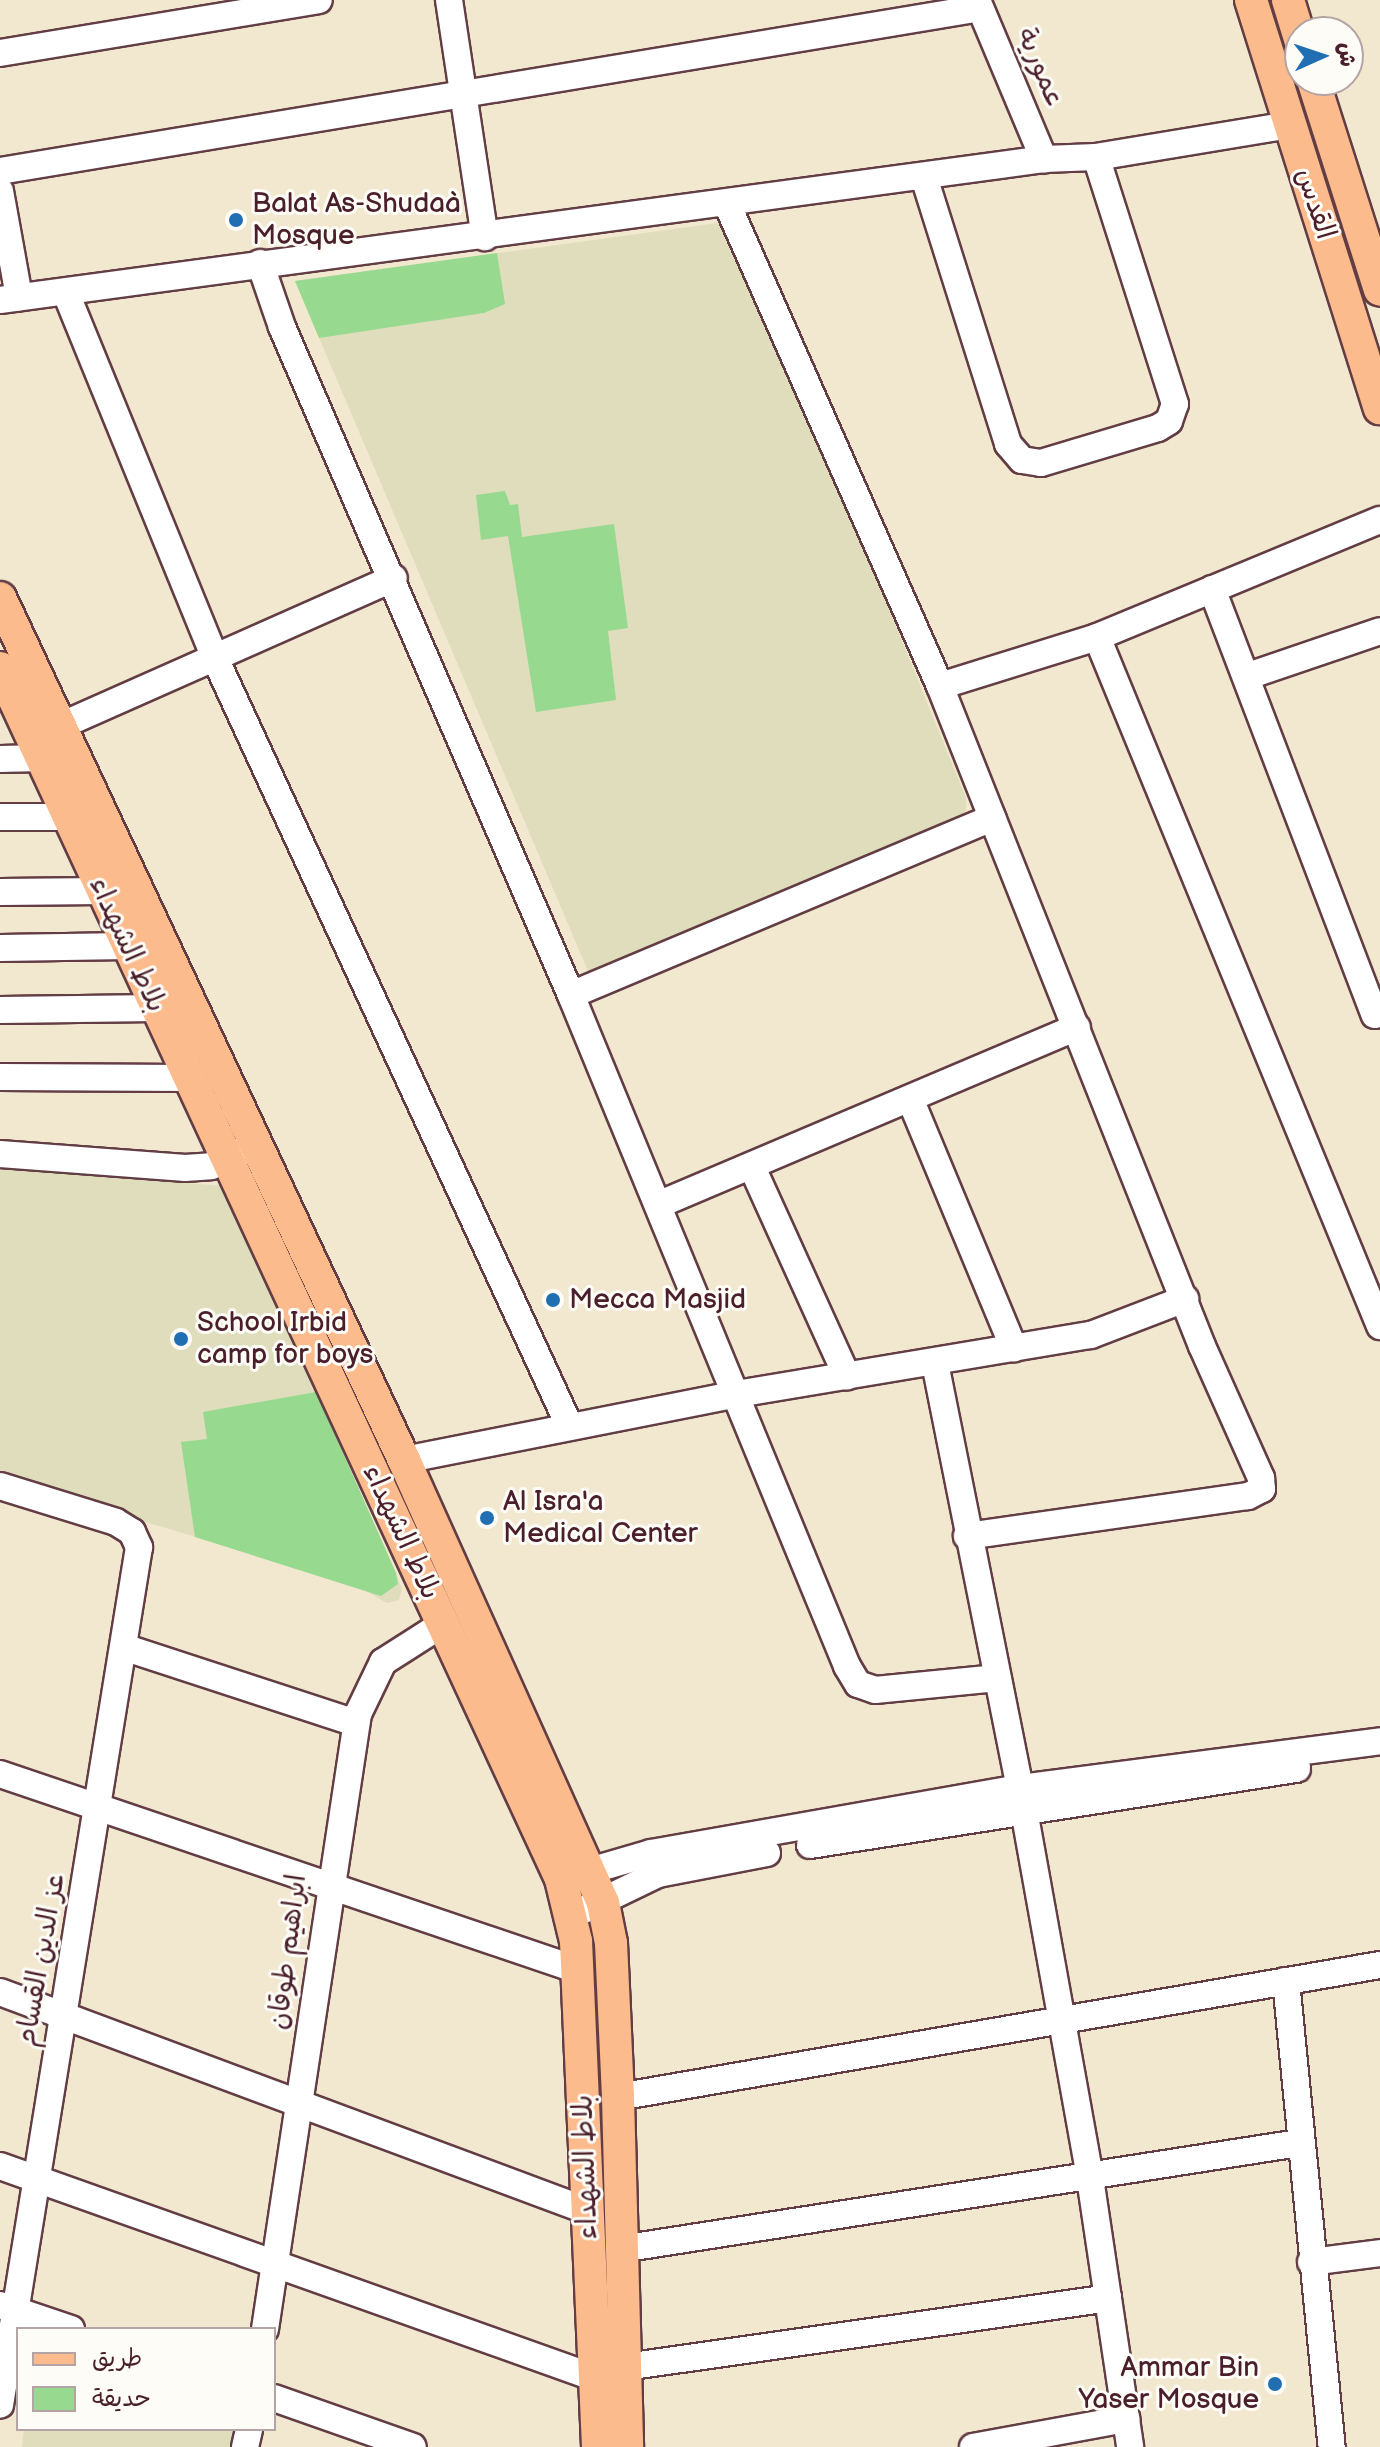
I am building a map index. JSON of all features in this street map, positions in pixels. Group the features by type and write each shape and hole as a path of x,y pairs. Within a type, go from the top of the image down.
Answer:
{"main road":[{"name":"القدس","path":"1251,0 1380,408"},
{"name":"القدس","path":"1318,96 1380,290"},
{"path":"0,598 257,1143 592,1870 611,1943 627,2447"},
{"name":"بلاط الشهداء","path":"4,685 42,758 224,1160 444,1623 561,1879 571,1916 578,1970 598,2447"}],"street":[{"path":"0,53 319,0"},
{"path":"449,0 485,237"},
{"path":"0,171 979,4"},
{"name":"عمورية","path":"979,4 1044,159"},
{"path":"0,191 10,298 66,293 260,263 728,206 1044,159 1096,157 1289,125"},
{"path":"924,177 1008,444 1022,460 1041,463 1158,428 1169,421 1175,404 1096,157"},
{"path":"728,206 940,686 1185,1299 1260,1471 1262,1489 1248,1496 967,1536"},
{"path":"260,263 282,327 394,578 858,1684 898,1692 997,1678"},
{"path":"66,293 214,656 569,1425"},
{"path":"940,686 1097,637 1380,520"},
{"path":"60,726 394,578"},
{"path":"1212,589 1372,984 1375,1015"},
{"path":"1248,676 1380,631"},
{"path":"1097,637 1380,1326"},
{"path":"0,759 42,758"},
{"path":"0,817 67,817"},
{"path":"571,995 992,818"},
{"path":"0,892 103,891"},
{"path":"0,948 128,946"},
{"path":"0,1010 157,1008"},
{"path":"658,1205 911,1101 1077,1027"},
{"path":"0,1077 188,1078"},
{"path":"911,1101 1014,1348"},
{"path":"0,1154 185,1168 224,1160 257,1143"},
{"path":"752,1167 847,1376"},
{"path":"404,1460 737,1394 1091,1335 1185,1299"},
{"path":"935,1363 1021,1800 1058,2022 1090,2178 1130,2447"},
{"name":"عز الدين القسام","path":"0,1486 116,1522 132,1532 139,1547 139,1573 36,2179 7,2307 0,2405"},
{"name":"ابراهيم طوقان","path":"265,2327 301,2108 328,1882 356,1723 368,1683 383,1662 444,1623"},
{"path":"126,1648 356,1723"},
{"path":"571,1916 658,1874 690,1866 1021,1800 1380,1741"},
{"path":"561,1879 651,1853 1021,1800 1380,1754"},
{"path":"0,1774 328,1882 578,1970"},
{"path":"618,2097 1380,1965"},
{"path":"1286,1981 1299,2143 1332,2447"},
{"path":"0,1992 301,2108 588,2211"},
{"path":"621,2249 1299,2143"},
{"path":"0,2166 275,2267 593,2377"},
{"path":"1311,2262 1380,2253"},
{"path":"625,2367 1108,2298"},
{"path":"7,2307 65,2327"},
{"path":"276,2399 413,2447"},
{"path":"973,2447 1126,2419"}],"shaded area":[{"path":"718,223 730,226 741,245 966,798 966,810 962,820 594,975 588,971 295,281"},
{"name":"School Irbid camp for boys","path":"0,1169 225,1186 396,1573 402,1589 399,1600 387,1603 352,1583 0,1479"},
{"path":"24,2431 238,2431 235,2447 22,2447"}],"green space":[{"path":"497,253 505,304 484,313 319,338 295,281"},
{"path":"505,491 510,505 518,504 522,537 614,524 628,628 608,631 616,700 536,712 508,536 481,540 476,495"},
{"path":"316,1392 396,1573 398,1584 381,1596 195,1537 181,1442 207,1439 203,1412"}],"place":[{"name":"Balat As-Shudaà Mosque","path":"236,220"},
{"name":"Mecca Masjid","path":"553,1300"},
{"name":"School Irbid camp for boys","path":"181,1339"},
{"name":"Al Isra'a Medical Center","path":"487,1518"},
{"name":"Ammar Bin Yaser Mosque","path":"1275,2384"}]}
